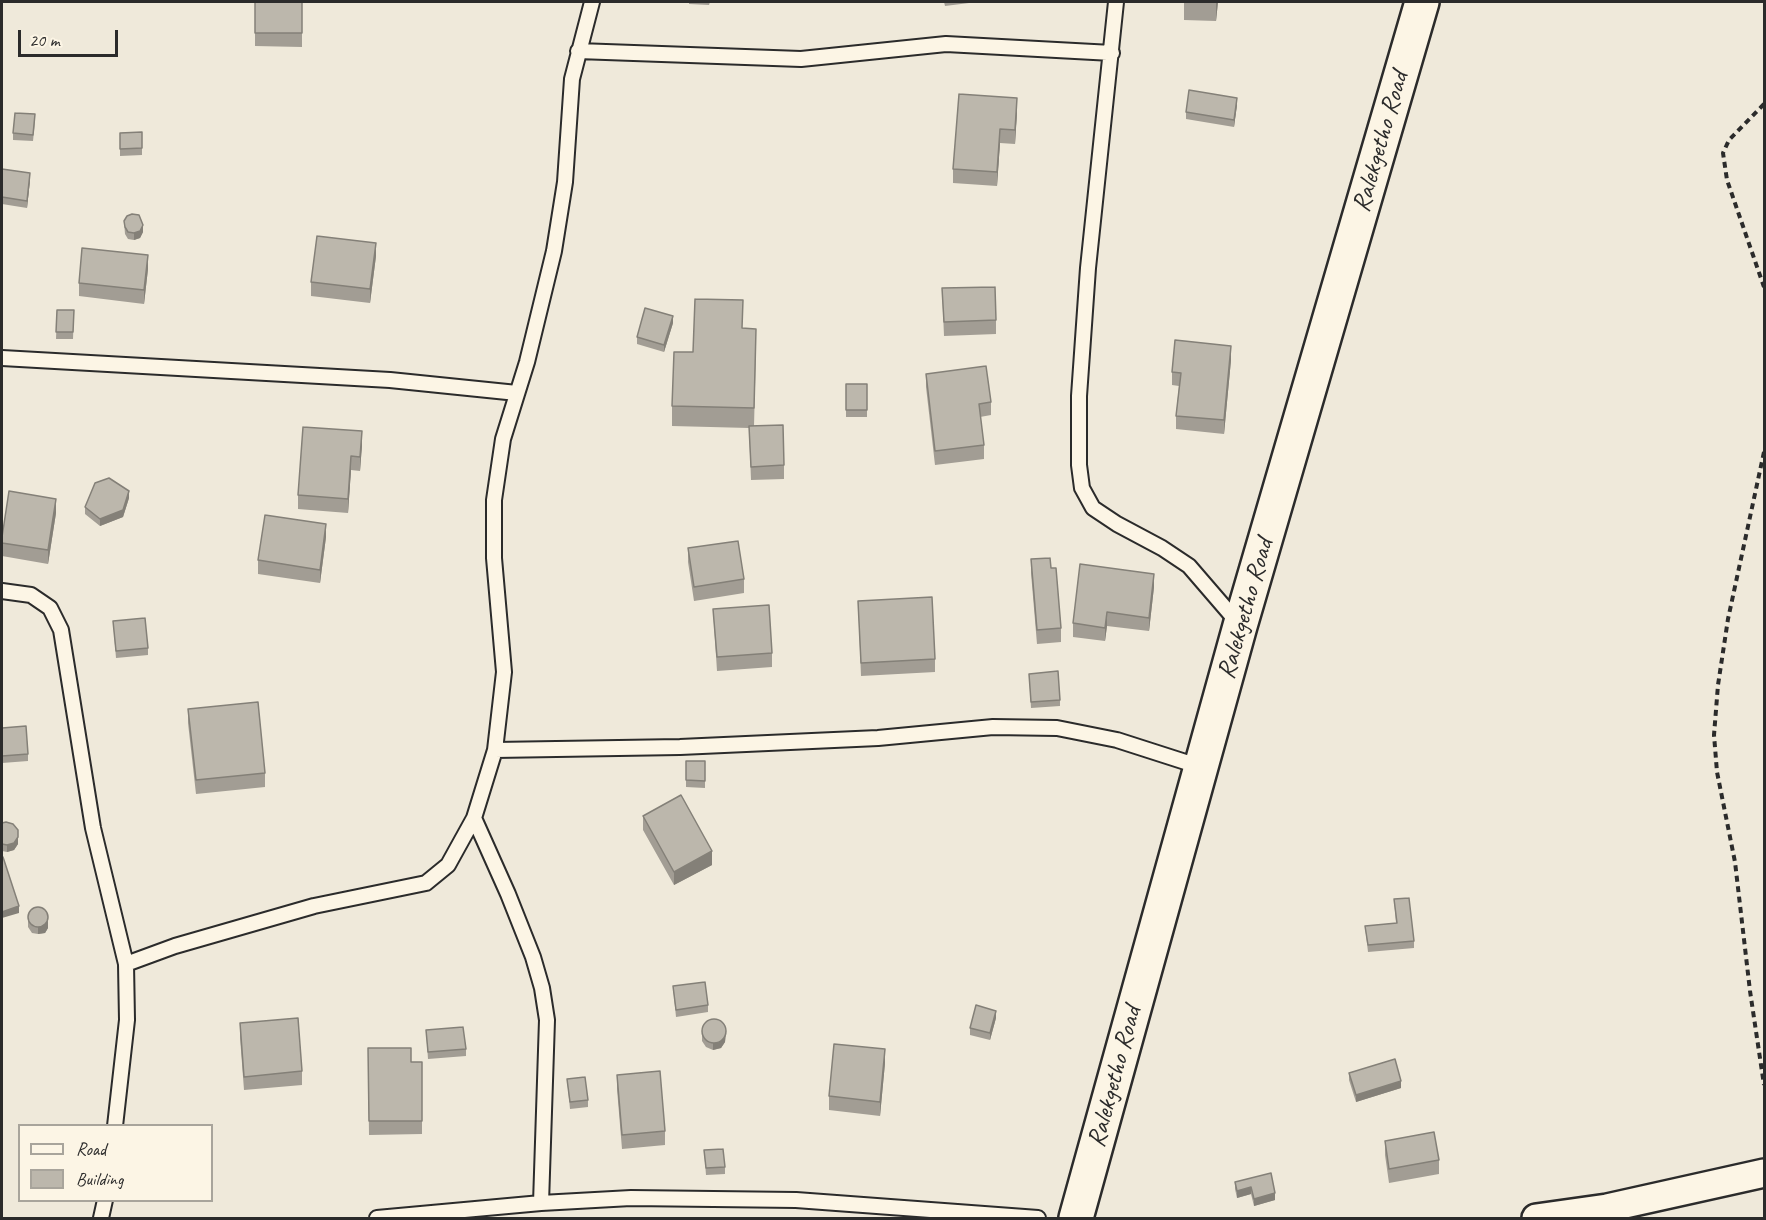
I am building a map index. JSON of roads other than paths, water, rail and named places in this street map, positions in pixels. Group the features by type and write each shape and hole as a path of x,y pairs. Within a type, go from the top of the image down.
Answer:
{"main road":[{"name":"Ralekgetho Road","path":"1076,1218 1240,626 1422,2"}],"street":[{"path":"1536,1218 1607,1208 1764,1173"}],"lane":[{"path":"126,964 175,946 314,906 426,883 448,866 474,818 495,750 504,672 494,558 494,500 503,439 527,362 554,251 565,182 572,79 592,2"},
{"path":"1116,2 1088,268 1080,384 1079,465 1082,488 1093,508 1189,566 1240,626"},
{"path":"578,51 801,59 946,44 1112,53"},
{"path":"2,358 390,380 517,393"},
{"path":"2,591 31,594 50,608 61,630 93,828 126,964 127,1020 115,1124"},
{"path":"495,750 691,747 878,738 993,727 1057,728 1117,740 1201,767"},
{"path":"474,818 533,957 548,1020 541,1203"},
{"path":"377,1218 541,1203 631,1198 796,1200 1038,1218"},
{"path":"101,1218 105,1202"}]}
